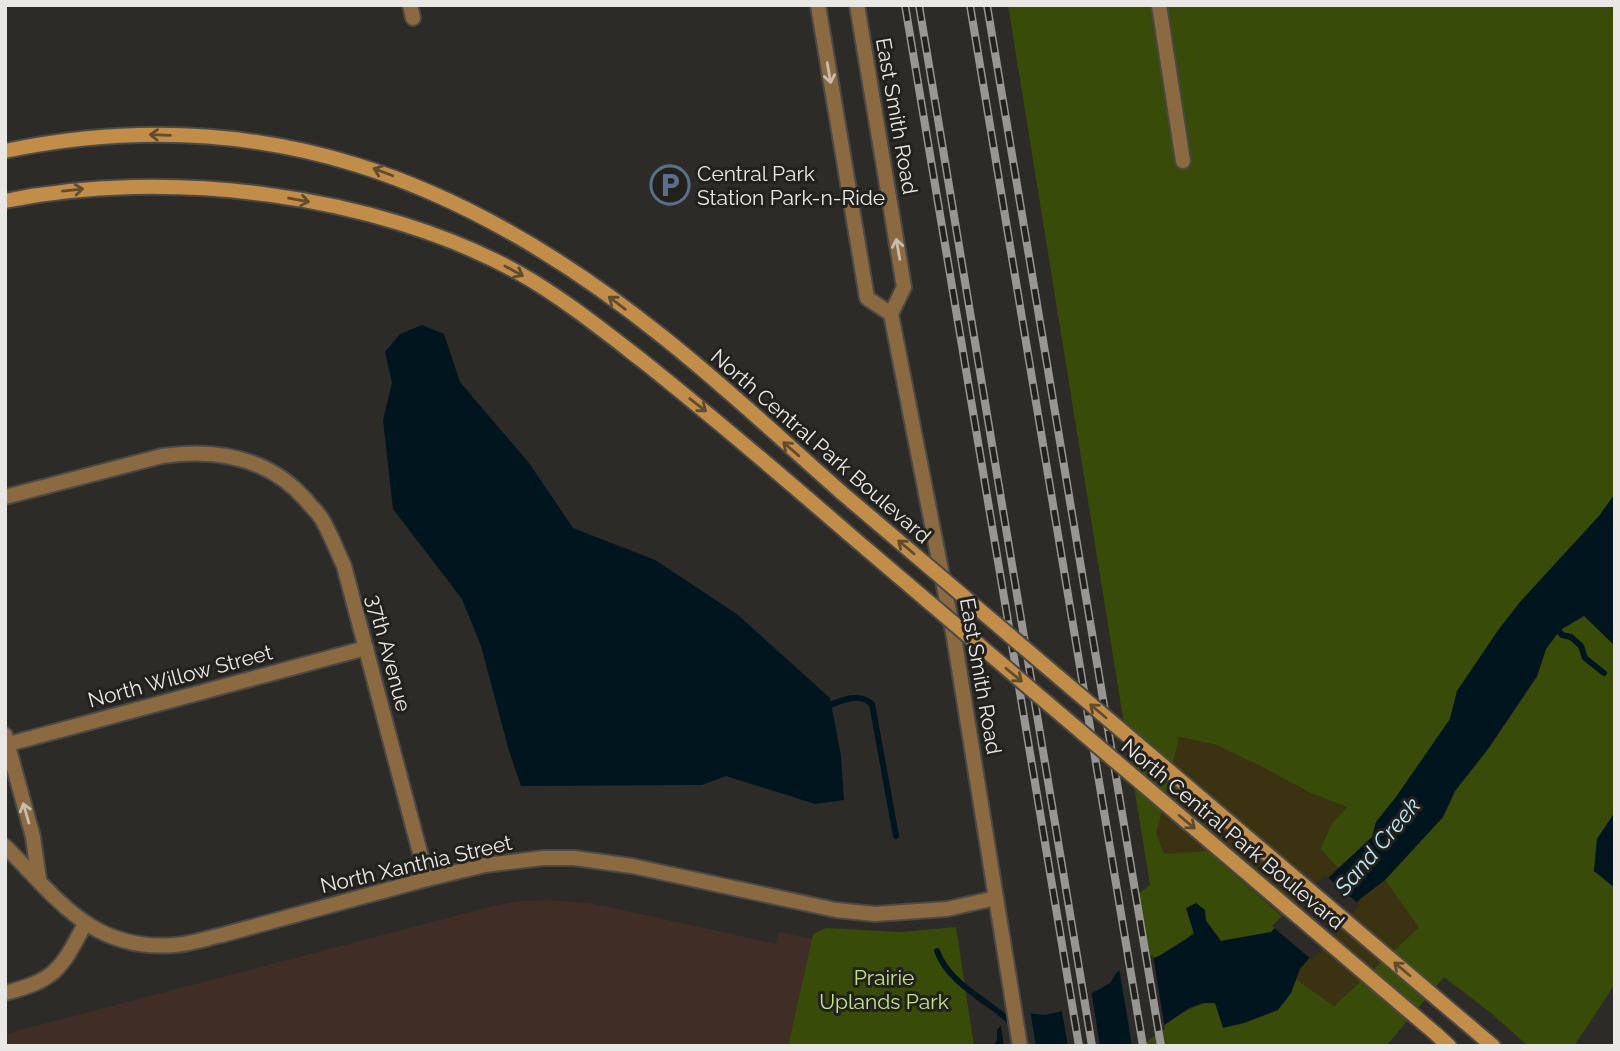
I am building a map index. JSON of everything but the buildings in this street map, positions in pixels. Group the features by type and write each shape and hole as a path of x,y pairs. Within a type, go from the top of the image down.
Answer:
{"main road":[{"name":"North Central Park Boulevard","path":"5,150 110,136 248,140 328,155 410,183 489,219 577,273 663,337 842,494 1493,1046"},
{"name":"North Central Park Boulevard","path":"5,201 46,193 139,186 211,189 330,206 420,231 459,245 522,275 590,320 725,426 850,536 1449,1046"}],"street":[{"path":"818,5 867,298 891,314"},
{"name":"East Smith Road","path":"857,5 904,287 891,314 954,637 1020,1046"},
{"path":"1159,5 1183,161"},
{"name":"37th Avenue","path":"5,497 162,456 186,453 236,456 263,466 293,485 323,519 344,566 427,879"},
{"name":"North Willow Street","path":"6,741 366,648"},
{"path":"6,741 33,837 39,880"},
{"name":"North Xanthia Street","path":"5,846 61,904 85,924 102,933 136,944 176,945 222,935 427,879 513,860 574,858 632,866 836,910 875,914 947,909 996,898"},
{"path":"5,993 35,985 54,974 66,959 85,924"}],"shaded area":[{"path":"549,900 590,903 776,944 779,932 812,939 788,1046 5,1046 5,1034 493,906"}],"green space":[{"path":"1008,5 1615,5 1615,494 1599,516 1499,629 1457,691 1450,719 1376,822 1373,837 1338,868 1320,849 1332,823 1347,807 1312,794 1216,745 1179,737 1208,851 1285,919 1271,932 1221,941 1206,920 1166,953 1150,960 1138,894 1150,885"},
{"path":"1615,580 1615,812 1597,839 1594,871 1615,888 1615,984 1574,1046 1528,1046 1444,977 1386,1046 1134,1046 1186,1011 1208,1003 1220,1006 1244,1023 1263,1016 1282,1004 1296,979 1334,1006 1418,928 1385,880 1443,817 1455,791 1488,749 1537,677 1546,649 1560,630 1584,616"},
{"name":"Prairie Uplands Park","path":"956,927 974,1046 788,1046 813,934 826,928 901,932"}],"sand":[{"path":"1179,737 1216,745 1312,794 1347,807 1332,823 1320,849 1338,868 1285,919 1208,851 1164,854 1156,834"},
{"path":"1385,880 1419,927 1334,1006 1296,979 1299,969 1360,899"}],"water":[{"path":"422,325 444,334 460,382 529,463 573,528 655,560 738,615 830,698 841,756 844,800 815,804 726,776 702,785 521,786 481,646 462,599 393,509 383,420 392,383 385,352 400,334"},
{"name":"Sand Creek","path":"1615,494 1615,646 1584,616 1560,630 1546,649 1537,676 1488,749 1455,791 1443,817 1385,880 1360,899 1300,969 1291,993 1278,1010 1223,1028 1215,1003 1203,1003 1189,1008 1134,1046 993,1046 997,1040 997,1030 1012,1011 1044,1015 1059,1012 1110,983 1117,972 1159,956 1194,934 1186,908 1196,903 1205,910 1206,921 1221,941 1271,932 1372,837 1376,822 1450,719 1457,691 1499,629 1599,516"},
{"path":"1615,812 1615,888 1594,871 1597,839"}],"pier":[{"path":"1325,875 1360,905 1312,960 1272,926"},
{"path":"1153,955 1165,1029 1140,1046 1132,1046 1119,968"},
{"path":"1091,990 1100,1046 1068,1046 1061,1007"},
{"path":"1011,1008 1030,1010 1036,1046 1004,1046 1000,1020"}],"waterway":[{"path":"1555,626 1562,635 1571,637 1581,646 1585,658 1604,673"},
{"path":"824,707 855,698 867,700 872,704 896,836"},
{"path":"937,951 950,973 959,982 1012,1023"}],"railway":[{"path":"905,5 1079,1046"},
{"path":"919,5 1092,1046"},
{"path":"970,5 1143,1046"},
{"path":"987,5 1161,1046"}],"place":[{"name":"Central Park Station Park-n-Ride","path":"670,185"}]}
